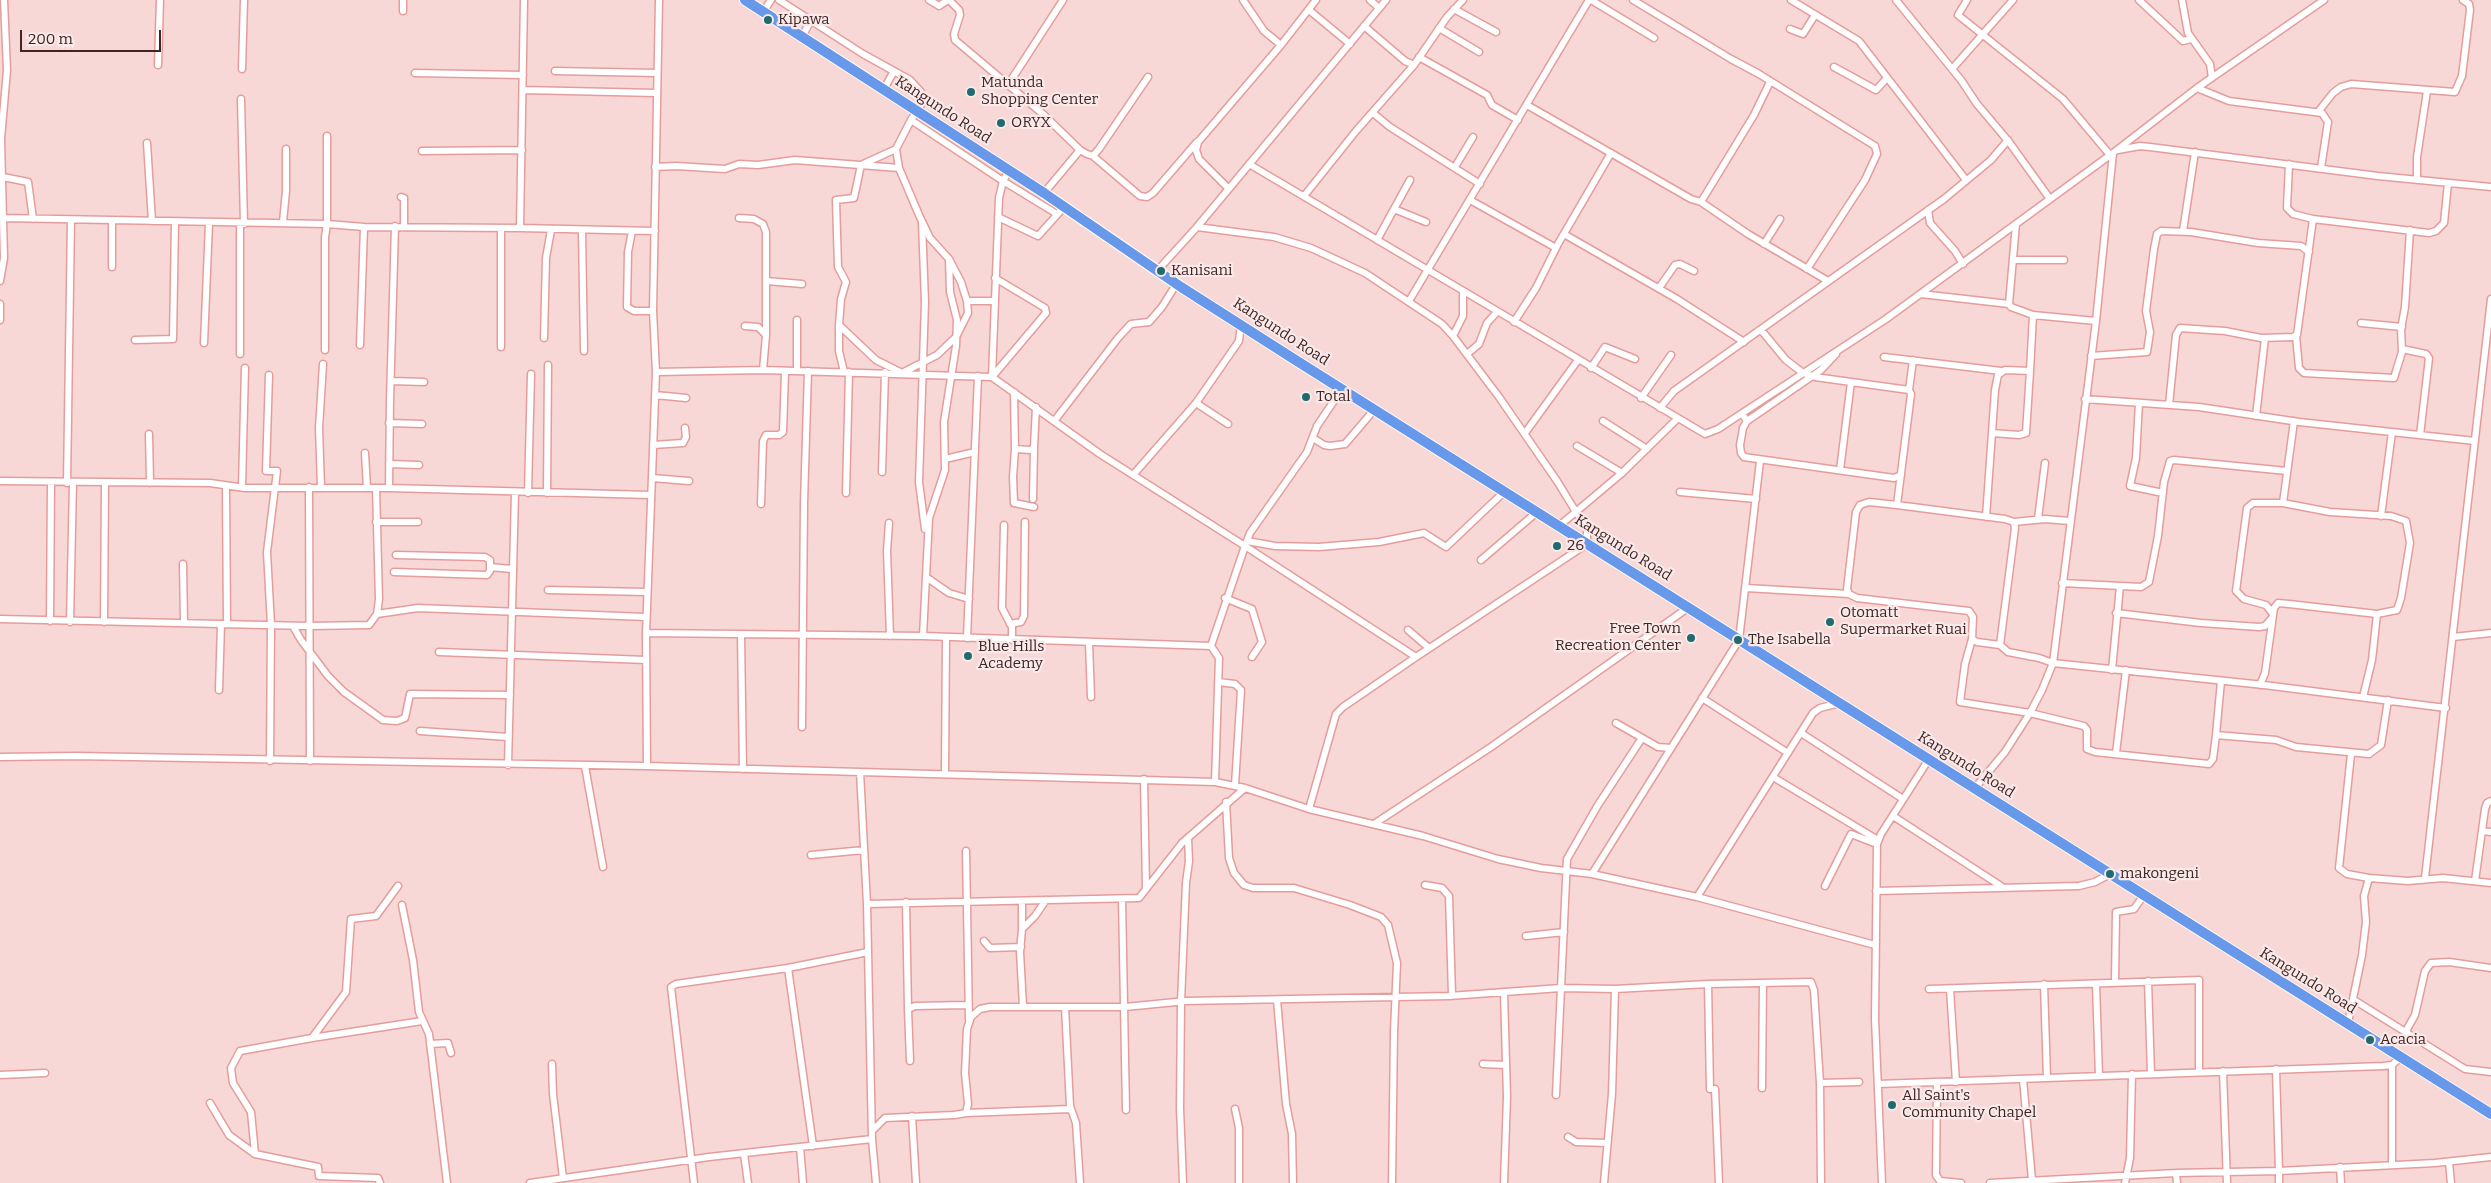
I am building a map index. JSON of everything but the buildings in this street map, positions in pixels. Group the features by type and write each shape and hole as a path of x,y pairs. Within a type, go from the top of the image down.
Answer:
{"highway":[{"name":"Kangundo Road","path":"745,0 1044,193 1061,210 1374,410 2491,1114"}],"street":[{"path":"0,281 4,263 1,133 7,40 4,0"},
{"path":"158,65 160,0"},
{"path":"242,69 244,0"},
{"path":"403,0 403,11"},
{"path":"520,228 524,0"},
{"path":"647,766 646,617 656,372 653,310 659,0"},
{"path":"763,12 771,0"},
{"path":"779,0 788,2 811,20 910,80 924,96 922,104 916,111 896,149 899,168 930,238 949,260 961,282 967,301 968,313 956,337 937,355 902,373"},
{"path":"929,0 939,6 948,0 959,10 960,15 955,27 955,40 1044,115 1080,150 1093,156 1140,196 1147,197 1153,193 1198,142 1281,45 1316,0"},
{"path":"1008,85 1063,0"},
{"path":"1243,0 1264,30 1281,45"},
{"path":"1370,0 1379,8"},
{"path":"1157,271 1197,227 1386,0"},
{"path":"1304,196 1356,131 1414,65 1439,28 1463,0"},
{"path":"1409,301 1590,0 1654,38"},
{"path":"1633,0 1873,143 1877,149 1877,154 1865,180 1807,269"},
{"path":"1791,0 1859,41 1966,180"},
{"path":"1896,0 1952,69 1977,104 2008,140 2050,199"},
{"path":"1967,0 1958,14 2063,99 2114,152 2096,321 2053,663 2030,713 2005,752 1975,788"},
{"path":"1952,69 2013,0"},
{"path":"2139,0 2183,41 2191,39"},
{"path":"2182,0 2191,39 2210,64 2212,78"},
{"path":"1248,164 1641,398 1705,434 1711,433 1742,414 1840,350 1963,264 2197,88 2324,0"},
{"path":"2318,112 2333,93 2341,87 2351,84 2450,93 2458,90 2462,76 2470,10 2468,1"},
{"path":"1309,10 1350,44"},
{"path":"1454,10 1496,32"},
{"path":"1790,29 1803,34 1815,15"},
{"path":"802,36 811,20"},
{"path":"1364,26 1405,61 1414,65"},
{"path":"1439,28 1479,52"},
{"path":"1420,57 1487,95 1492,105 1518,120"},
{"path":"1834,67 1876,90 1887,78"},
{"path":"884,89 894,70"},
{"path":"555,71 657,73"},
{"path":"415,73 523,75"},
{"path":"1093,156 1148,77"},
{"path":"1701,202 1754,115 1770,82"},
{"path":"2197,88 2229,101 2318,112 2326,116 2328,122 2321,168"},
{"path":"523,90 656,93"},
{"path":"2417,180 2417,156 2427,91"},
{"path":"240,354 241,99"},
{"path":"1527,105 1691,199 1701,202 1764,244 1828,281"},
{"path":"1373,113 1390,127 1480,184"},
{"path":"911,120 1003,181 1061,210 1038,236 998,217"},
{"path":"325,350 327,136"},
{"path":"1455,167 1473,137"},
{"path":"1660,408 1674,391 1928,210 1991,160 2008,140"},
{"path":"1198,142 1196,150 1199,159"},
{"path":"147,143 152,221"},
{"path":"2114,152 2140,146 2417,180 2491,187"},
{"path":"283,222 286,191 286,149"},
{"path":"861,165 896,149"},
{"path":"422,151 522,150"},
{"path":"1044,193 1080,150"},
{"path":"2182,231 2195,152"},
{"path":"1514,322 1536,288 1556,248 1610,153"},
{"path":"1183,157 1192,156 1199,159 1228,188"},
{"path":"655,168 676,166 725,169 739,164 758,165 795,160 899,168"},
{"path":"2289,164 2287,208 2293,214 2313,220 2429,232 2441,227 2448,183"},
{"path":"846,493 846,372 839,351 839,325 841,299 846,282 838,267 836,200 854,198 861,165"},
{"path":"992,377 998,217 1003,181 1009,171"},
{"path":"3,177 28,182 33,219"},
{"path":"1376,240 1410,180"},
{"path":"401,197 404,198 404,225"},
{"path":"1470,200 1556,248"},
{"path":"1394,209 1426,222"},
{"path":"1928,210 1930,223 1955,251 1963,264"},
{"path":"4,218 242,224 283,222 364,227 404,225 550,230 655,231"},
{"path":"739,218 754,219 763,224 768,243 766,335 763,370"},
{"path":"1764,244 1780,219"},
{"path":"70,622 71,220"},
{"path":"2313,220 2296,336 2299,368 2304,373 2394,378 2402,350 2402,327 2410,230"},
{"path":"112,221 112,266"},
{"path":"135,340 174,339 175,222"},
{"path":"922,222 925,302 920,482 928,540"},
{"path":"204,343 209,223"},
{"path":"2009,304 2016,224"},
{"path":"389,488 395,226"},
{"path":"360,346 364,227"},
{"path":"1197,227 1274,237 1302,245 1365,273 1428,314 1453,336 1467,354 1525,433 1587,530 1586,544 1429,648 1343,707 1336,714 1309,810"},
{"path":"501,228 501,347"},
{"path":"544,338 546,258 550,230"},
{"path":"582,230 584,351"},
{"path":"2091,356 2147,352 2150,332 2146,311 2157,234 2168,230 2182,231 2258,243 2301,246 2309,252"},
{"path":"632,231 627,261 628,307 634,311 653,310"},
{"path":"1564,234 1659,288 1744,342"},
{"path":"2301,246 2310,238"},
{"path":"924,636 929,518 942,481 946,459 944,422 952,377 956,337 957,320 950,292 949,260"},
{"path":"2014,260 2064,260"},
{"path":"1659,288 1675,265 1680,264 1694,271"},
{"path":"992,377 1046,312 1045,308 995,278"},
{"path":"767,282 802,284"},
{"path":"1055,420 1118,338 1131,324 1149,322 1162,308 1177,283"},
{"path":"1453,336 1463,316 1463,291"},
{"path":"1920,294 2009,304 2014,310 2034,315 2096,321"},
{"path":"2425,878 2446,708 2491,299"},
{"path":"967,301 994,301"},
{"path":"0,304 0,320"},
{"path":"1467,354 1479,344 1487,323 1497,312"},
{"path":"1992,433 2019,435 2026,433 2034,315"},
{"path":"797,320 797,372"},
{"path":"2361,323 2402,327"},
{"path":"1134,475 1196,404 1239,341 1241,324"},
{"path":"839,325 876,360 902,373"},
{"path":"745,326 758,327 766,335"},
{"path":"2169,405 2176,336 2180,328 2225,331 2265,338 2296,336"},
{"path":"1761,330 1786,360 1803,373 1811,376 1909,390"},
{"path":"2256,416 2265,338"},
{"path":"1591,368 1603,348 1635,359"},
{"path":"1840,350 1829,363 1747,421 1743,428 1741,454 1744,457 1760,460 1898,477"},
{"path":"2402,350 2426,354 2429,358 2420,436"},
{"path":"1641,398 1670,355"},
{"path":"1884,357 2001,371 2030,371"},
{"path":"1525,433 1578,360"},
{"path":"1897,505 1900,484 1898,477 1911,394 1909,390 1913,360"},
{"path":"321,487 319,428 323,364"},
{"path":"547,493 548,365"},
{"path":"242,487 245,368"},
{"path":"656,372 763,370 785,372 885,372 952,377 992,377 1055,420 1100,454 1246,543 1416,657"},
{"path":"802,727 802,636 808,371"},
{"path":"1986,517 1995,390 2001,371"},
{"path":"761,504 764,437 784,432 785,372"},
{"path":"882,472 885,372"},
{"path":"528,493 531,374"},
{"path":"269,376 266,471 277,471 277,486 267,552 270,625 270,761"},
{"path":"967,638 978,376"},
{"path":"391,381 424,382"},
{"path":"1840,470 1851,382"},
{"path":"1215,782 1219,658 1211,646 1225,598 1246,543 1302,460 1318,426 1342,389"},
{"path":"1014,392 1015,449 1012,498 1014,503 1034,507"},
{"path":"655,395 686,398"},
{"path":"2085,398 2211,408 2294,421 2475,441"},
{"path":"2139,403 2136,458 2130,486 2163,493"},
{"path":"1196,404 1228,424"},
{"path":"1032,498 1036,407"},
{"path":"1313,438 1330,446 1345,444 1374,410"},
{"path":"1742,414 1747,421"},
{"path":"1559,526 1622,473 1677,419"},
{"path":"1603,421 1647,448"},
{"path":"2283,503 2294,421"},
{"path":"390,423 422,424"},
{"path":"653,445 683,443 686,437 685,428"},
{"path":"2381,516 2392,432"},
{"path":"149,434 150,483"},
{"path":"1578,446 1622,473"},
{"path":"1015,449 1034,448"},
{"path":"946,459 975,452"},
{"path":"365,453 367,488"},
{"path":"1592,874 1739,640 1760,460"},
{"path":"2062,583 2141,587 2149,582 2168,465 2174,460 2287,471"},
{"path":"2038,519 2045,463"},
{"path":"390,464 419,465"},
{"path":"652,478 689,481"},
{"path":"0,481 51,483 210,483 226,487 389,488 515,493 651,495"},
{"path":"104,482 104,622"},
{"path":"50,621 51,483"},
{"path":"218,690 224,624 226,487"},
{"path":"309,487 310,761"},
{"path":"0,619 293,626 369,625 377,614 376,488"},
{"path":"1246,543 1319,547 1379,542 1424,533 1446,547 1505,491"},
{"path":"1680,492 1756,499"},
{"path":"508,765 515,493"},
{"path":"1848,594 1846,589 1858,508 1864,503 1897,505 2014,522 2038,519 2070,521"},
{"path":"2116,613 2201,623 2259,627 2265,626 2272,616 2278,603 2377,614 2393,612 2399,606 2410,543 2406,521 2381,516 2330,512 2283,503 2253,503 2247,508 2236,591 2240,597 2266,605 2272,616 2265,674 2260,685"},
{"path":"1481,560 1537,512"},
{"path":"376,522 418,522"},
{"path":"1010,624 1021,622 1024,616 1024,522"},
{"path":"2000,646 2015,528 2014,522"},
{"path":"889,523 887,551 890,636"},
{"path":"1004,525 1002,608 1013,630 1012,640"},
{"path":"394,572 487,575 490,567 490,560 485,557 396,555"},
{"path":"183,564 184,623"},
{"path":"490,567 512,568"},
{"path":"926,577 949,594 969,599"},
{"path":"2112,670 2120,586"},
{"path":"1746,588 1848,594 1857,598 1968,611 1973,618 1972,639 1965,664 1960,702 2030,713 2086,727 2087,749 2095,752 2116,753 2189,764 2210,764 2213,759 2221,681"},
{"path":"548,590 647,592"},
{"path":"1225,598 1252,609 1262,642 1252,657"},
{"path":"1374,824 1506,736 1689,607"},
{"path":"377,614 412,608 511,610 646,617"},
{"path":"2363,697 2372,660 2377,614"},
{"path":"293,626 328,676 344,692 383,720 397,721 405,718 410,694 510,695"},
{"path":"1408,630 1429,648"},
{"path":"646,633 924,636 1211,646"},
{"path":"2453,637 2491,633"},
{"path":"741,635 743,769"},
{"path":"944,774 946,637"},
{"path":"1972,639 2000,646 2006,652 2039,658 2053,663 2260,685 2446,708"},
{"path":"1089,642 1091,697"},
{"path":"439,652 646,660"},
{"path":"2116,753 2126,670"},
{"path":"1218,682 1235,684 1241,690 1235,785"},
{"path":"1702,698 1788,753"},
{"path":"2216,735 2276,740 2296,747 2351,754 2370,754 2381,745 2388,700"},
{"path":"1697,897 1816,710 1840,703"},
{"path":"1616,723 1658,747 1671,748"},
{"path":"420,731 508,737"},
{"path":"1801,733 1903,799"},
{"path":"1556,1095 1567,859 1642,738"},
{"path":"2351,754 2339,868 2347,874 2408,882 2425,878 2491,883"},
{"path":"0,757 58,756 647,766 1215,782 1235,785 1309,810 1374,824 1498,859 1592,874 1697,897 1875,945"},
{"path":"1882,1183 1875,945 1878,842 1892,816 1929,759"},
{"path":"585,766 603,867"},
{"path":"860,772 867,904 872,1139 876,1183"},
{"path":"1773,777 1878,842"},
{"path":"1144,780 1146,890"},
{"path":"867,904 1139,898 1164,865 1188,838 1226,802 1244,788"},
{"path":"2475,881 2485,809 2487,803 2491,801"},
{"path":"1226,802 1229,858 1239,881 1253,888 1294,888 1350,905 1384,919 1388,925 1397,963 1392,1183"},
{"path":"1892,816 2001,886"},
{"path":"2483,831 2491,832"},
{"path":"1826,886 1851,834 1878,842"},
{"path":"1183,1183 1180,1108 1181,1002 1186,883 1189,861 1188,838"},
{"path":"811,855 864,850"},
{"path":"966,851 968,902 967,1005 969,1021 965,1073 968,1104 966,1113"},
{"path":"1876,891 2001,886 2079,886 2094,882 2110,874"},
{"path":"2348,1023 2354,1000 2366,928 2364,896 2369,878"},
{"path":"1425,884 1442,888 1449,896 1452,995"},
{"path":"312,1038 346,992 351,919 376,916 398,886"},
{"path":"2116,983 2116,912 2134,909 2144,895"},
{"path":"1122,899 1126,1110"},
{"path":"1022,928 1035,916 1046,900"},
{"path":"1022,901 1023,1006"},
{"path":"906,902 910,1061"},
{"path":"402,905 422,1021 429,1034 447,1183"},
{"path":"1526,936 1564,932"},
{"path":"984,941 987,946 994,948 1021,947"},
{"path":"694,1183 671,987 676,984 788,968 868,952"},
{"path":"2406,1031 2415,1015 2425,971 2431,963 2449,962 2491,968"},
{"path":"788,968 813,1146"},
{"path":"1929,989 2199,980 2199,1072"},
{"path":"2148,981 2151,1074"},
{"path":"969,1021 980,1009 1023,1006 1124,1007 1181,1002 1452,995 1561,988 1615,989 1708,984 1811,982 1814,990 1820,1083 1822,1183"},
{"path":"1762,1088 1763,983"},
{"path":"1708,984 1719,1183"},
{"path":"2044,984 2047,1078"},
{"path":"2096,984 2099,1076"},
{"path":"1604,1183 1612,1094 1615,989"},
{"path":"1950,989 1956,1082"},
{"path":"1504,992 1506,1064 1504,1183"},
{"path":"1277,1000 1286,1104 1292,1134 1293,1183"},
{"path":"2354,1000 2465,1069 2491,1072"},
{"path":"908,1009 915,1006 967,1005"},
{"path":"1065,1007 1070,1109 1076,1123 1080,1183"},
{"path":"255,1154 250,1112 233,1083 231,1068 240,1051 422,1021"},
{"path":"430,1044 448,1043 451,1053"},
{"path":"1878,1084 2392,1065 2401,1057"},
{"path":"552,1064 553,1094 563,1178"},
{"path":"1484,1064 1506,1064"},
{"path":"2392,1065 2392,1164"},
{"path":"2276,1069 2279,1183"},
{"path":"2223,1071 2227,1183"},
{"path":"0,1075 45,1073"},
{"path":"2125,1183 2125,1175 2130,1158 2132,1074"},
{"path":"2023,1079 2032,1180"},
{"path":"1820,1083 1859,1082"},
{"path":"1937,1083 1936,1177 1940,1181 1961,1183"},
{"path":"210,1103 230,1135 255,1154 318,1168 319,1180 378,1178 380,1183"},
{"path":"872,1130 885,1118 1070,1109"},
{"path":"1235,1109 1239,1128 1239,1183"},
{"path":"912,1116 916,1183"},
{"path":"1568,1136 1576,1142 1608,1143"},
{"path":"530,1183 692,1160 872,1139"},
{"path":"800,1147 804,1183"},
{"path":"744,1154 748,1183"},
{"path":"1990,1183 2032,1180 2070,1181 2125,1175 2340,1168 2449,1162 2491,1157"},
{"path":"2449,1162 2450,1183"},
{"path":"2340,1168 2341,1183"},
{"path":"2176,1173 2177,1183"},
{"path":"586,1175 588,1183"}],"place":[{"name":"Kipawa","path":"768,20"},
{"name":"Matunda Shopping Center","path":"971,92"},
{"name":"ORYX","path":"1001,123"},
{"name":"Kanisani","path":"1161,271"},
{"name":"Total","path":"1306,397"},
{"name":"26","path":"1557,546"},
{"name":"Otomatt Supermarket Ruai","path":"1830,622"},
{"name":"Free Town Recreation Center","path":"1691,638"},
{"name":"The Isabella","path":"1738,640"},
{"name":"Blue Hills Academy","path":"968,656"},
{"name":"makongeni","path":"2110,874"},
{"name":"Acacia","path":"2370,1040"},
{"name":"All Saint's Community Chapel","path":"1892,1105"}]}
